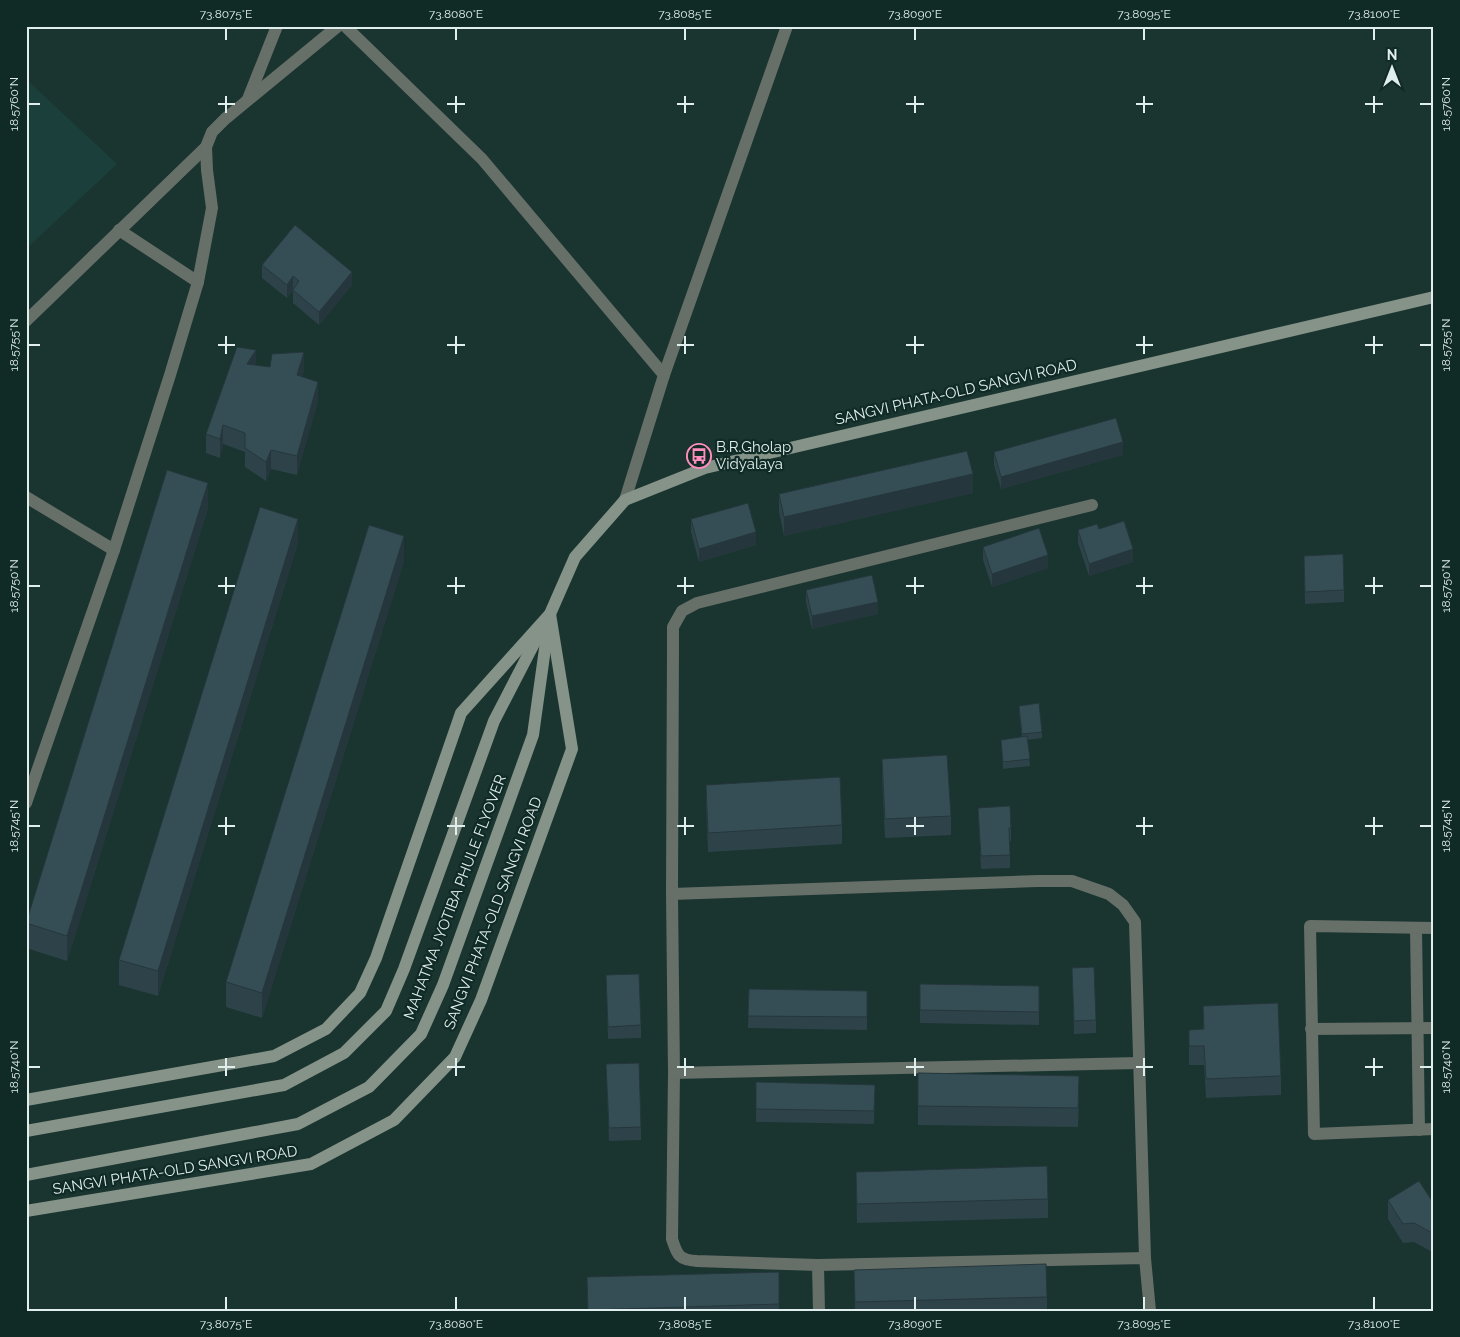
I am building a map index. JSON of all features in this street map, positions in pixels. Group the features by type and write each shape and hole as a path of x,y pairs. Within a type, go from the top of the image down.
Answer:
{"main road":[{"name":"SANGVI PHATA-OLD SANGVI ROAD","path":"26,1100 274,1056 326,1029 360,993 376,958 461,713 550,614 575,557 625,500 705,468 1434,297"},
{"name":"SANGVI PHATA-OLD SANGVI ROAD","path":"26,1211 311,1164 394,1120 455,1057 481,1000 572,749 550,614"},
{"name":"MAHATMA JYOTIBA PHULE FLYOVER","path":"26,1175 298,1124 369,1087 420,1034 443,985 534,735 550,614"},
{"path":"26,1131 284,1085 344,1053 386,1010 404,969 494,721 550,614"}],"lane":[{"path":"247,101 277,26"},
{"path":"26,803 114,550 168,384 198,282 212,208 206,147 212,132 338,26"},
{"path":"345,26 482,159 664,375"},
{"path":"625,500 664,375 787,26"},
{"path":"26,321 206,147"},
{"path":"119,230 198,282"},
{"path":"26,497 114,550"},
{"path":"1092,505 697,603 682,611 673,627 672,894 674,1073 672,1239 676,1252 685,1260 818,1265 1145,1258"},
{"path":"672,894 1072,881 1109,894 1123,905 1135,922 1145,1258 1150,1311"},
{"path":"1434,928 1310,926 1314,1134 1434,1129"},
{"path":"1416,928 1419,1130"},
{"path":"1311,1029 1434,1028"},
{"path":"674,1073 1138,1062"},
{"path":"818,1265 819,1311"}],"shaded area":[{"path":"26,79 117,164 26,249"}],"building":[{"path":"295,225 352,272 319,312 293,290 299,281 293,276 287,285 262,265"},
{"path":"237,347 256,350 247,364 270,367 272,354 304,352 297,375 318,382 297,456 271,450 266,462 245,448 245,433 223,425 220,439 206,434"},
{"path":"1116,418 1123,442 1001,477 994,452"},
{"path":"967,451 973,474 784,517 779,494"},
{"path":"167,470 208,483 67,936 26,923"},
{"path":"748,503 756,532 699,549 691,519"},
{"path":"260,507 298,519 158,971 119,960"},
{"path":"1124,521 1133,549 1089,564 1078,530 1097,524 1099,529"},
{"path":"369,525 404,536 262,993 226,982"},
{"path":"1039,528 1048,555 992,574 983,547"},
{"path":"1343,554 1344,590 1305,592 1304,556"},
{"path":"872,575 878,602 812,616 806,590"},
{"path":"1039,703 1042,732 1022,734 1019,706"},
{"path":"1027,736 1030,759 1003,762 1001,740"},
{"path":"947,755 951,816 885,819 882,759"},
{"path":"840,777 842,825 708,833 706,785"},
{"path":"1010,806 1010,855 981,856 978,808"},
{"path":"1094,967 1096,1020 1074,1021 1072,968"},
{"path":"639,974 641,1025 608,1027 606,975"},
{"path":"920,984 1039,986 1039,1012 920,1010"},
{"path":"749,989 867,991 867,1017 748,1016"},
{"path":"1278,1003 1281,1076 1206,1079 1204,1046 1189,1046 1189,1030 1204,1029 1203,1006"},
{"path":"639,1063 641,1127 609,1128 606,1064"},
{"path":"918,1073 1079,1076 1078,1108 918,1106"},
{"path":"756,1082 875,1085 874,1111 756,1109"},
{"path":"1047,1166 1048,1199 857,1204 856,1172"},
{"path":"1419,1181 1434,1202 1434,1234 1414,1223 1403,1224 1388,1200"},
{"path":"1046,1264 1047,1297 855,1302 854,1270"},
{"path":"779,1272 779,1304 588,1310 587,1277"}],"place":[{"name":"B.R.Gholap Vidyalaya","path":"699,456"}]}
